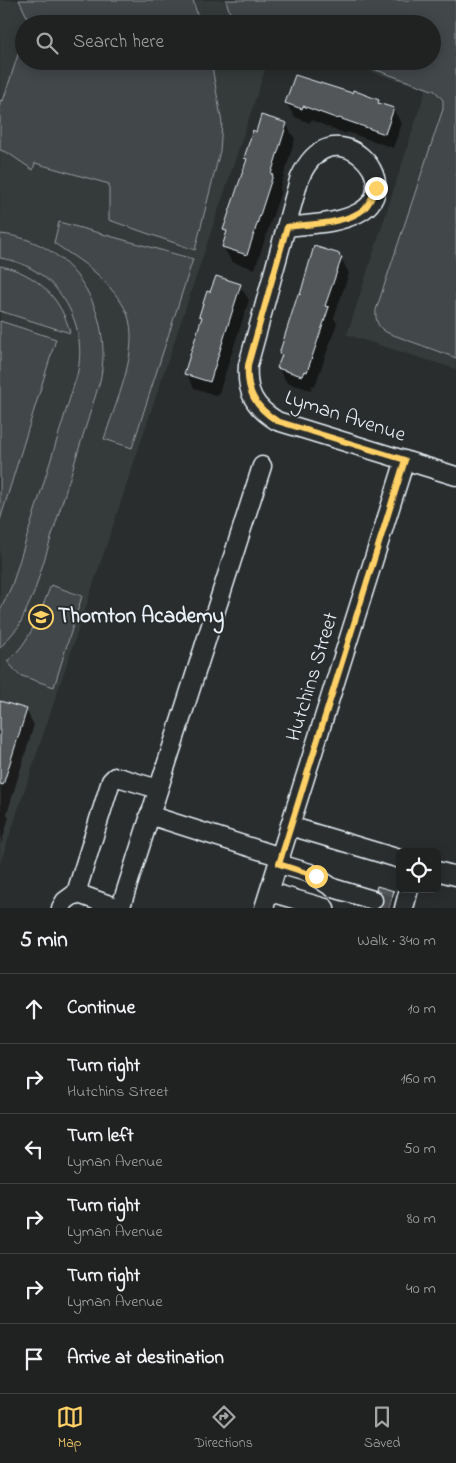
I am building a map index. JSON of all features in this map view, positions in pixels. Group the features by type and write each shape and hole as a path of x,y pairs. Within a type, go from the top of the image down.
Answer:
{"street":[{"name":"Lyman Avenue","path":"287,227 343,219 363,210 369,204 376,188 375,178 367,162 357,153 342,147 328,148 314,157 302,172 248,365 248,382 252,398 262,411 277,421 456,476"},
{"name":"Hutchins Street","path":"267,900 405,460"},
{"path":"76,893 115,907 122,903 262,466"},
{"path":"61,908 65,901 76,893 111,781 115,777 121,778 158,789"},
{"path":"150,815 310,872 327,883 342,899 391,901"},
{"path":"290,826 396,858"},
{"path":"441,872 456,876"},
{"path":"267,900 317,907 327,883"}],"shaded area":[{"name":"Thornton Academy","path":"0,0 456,0 456,369 347,335 426,89 365,70 441,70 441,15 15,15 15,70 265,70 0,864"},
{"path":"19,0 193,0 197,15 26,15"},
{"path":"226,0 456,0 456,358 388,333 380,326 376,314 443,109 443,100 435,91 376,70 441,70 441,15 230,15"},
{"path":"15,64 15,70 213,70 222,123 220,151 195,250 109,220 109,184 35,163 33,170 8,153 0,150 0,100 3,101"},
{"path":"59,222 193,259 132,448 104,439 120,393 129,359 131,343 127,313 118,297 97,274 54,243"},
{"path":"0,234 26,239 49,250 68,265 83,284 94,306 101,330 103,355 100,381 34,593 19,626 0,648 0,611 12,585 77,375 80,355 78,335 73,316 64,299 52,284 37,272 20,263 0,258"},
{"path":"0,266 25,274 45,289 61,309 70,333 0,311"},
{"path":"0,321 56,339 0,520"},
{"path":"51,585 82,596 54,687 19,675 7,661 15,654 28,636 39,616"}],"building":[{"path":"295,75 352,93 353,90 379,100 378,103 394,108 385,134 303,106 302,109 285,103"},
{"path":"261,115 287,123 271,174 273,175 247,255 222,247 227,231 223,230 247,159 244,158 253,130 256,132"},
{"path":"314,246 340,254 339,256 342,257 325,306 329,307 307,372 304,371 302,376 277,368 282,355 279,354 298,294 300,295"},
{"path":"216,276 241,284 210,382 184,374 202,317 199,316 207,291 210,292"},
{"path":"0,701 27,709 3,785 0,784"},
{"path":"377,886 394,891 389,908 380,908 383,904 383,898 381,893 376,890"}],"tunnel":[{"path":"373,900 390,905"}],"place":[{"name":"Thornton Academy","path":"41,617"}],"route":[{"path":"316,876 310,872 279,864 405,460 277,421 262,411 252,398 247,373 287,227 343,219 358,213 369,204 376,188"}]}
